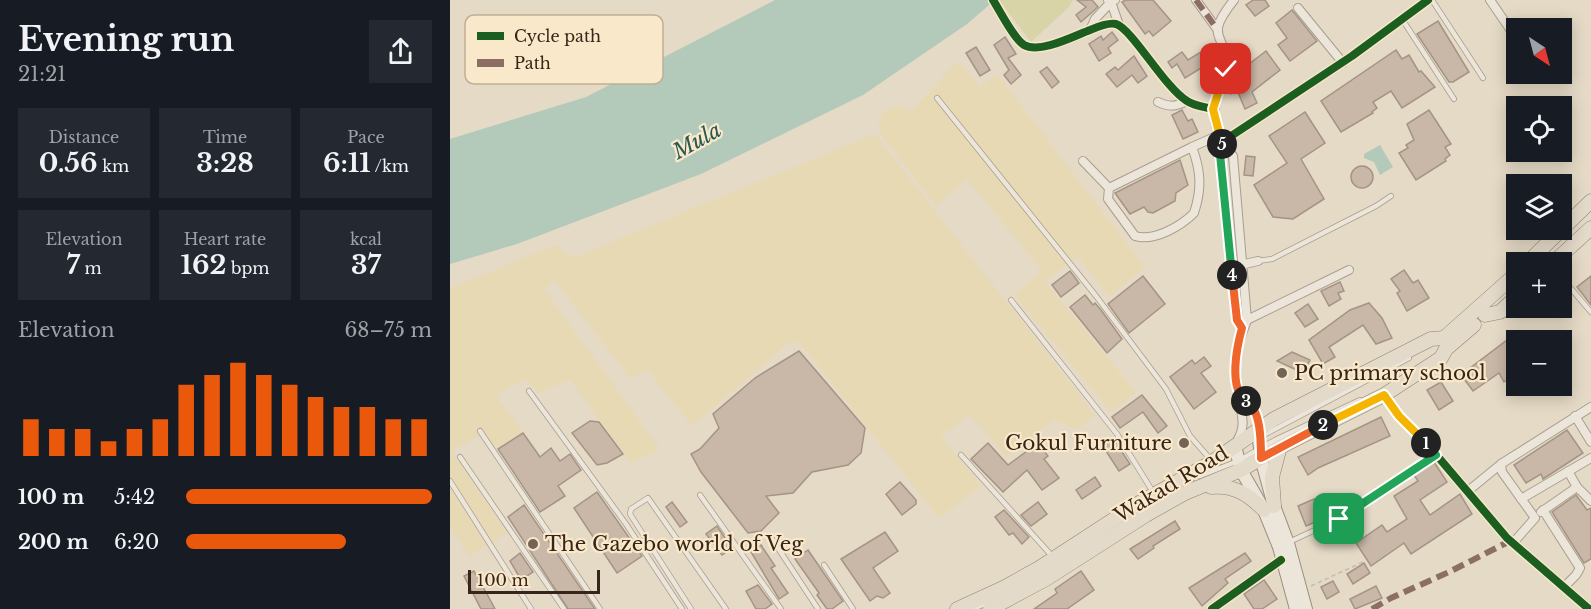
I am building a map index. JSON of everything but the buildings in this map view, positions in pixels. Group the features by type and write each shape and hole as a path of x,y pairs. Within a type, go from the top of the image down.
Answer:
{"main road":[{"path":"1572,210 1591,192"},
{"path":"1538,252 1591,201"},
{"path":"1548,252 1591,211"},
{"path":"1565,252 1591,228"},
{"path":"1529,252 1541,240"},
{"path":"1482,312 1485,296 1506,274"},
{"path":"1499,296 1506,287"},
{"path":"1482,312 1506,291"},
{"path":"1482,312 1500,312 1506,306"},
{"name":"Wakad Road","path":"957,609 1005,587 1155,494 1212,466 1237,457 1260,444 1280,447 1384,395 1441,358 1445,343 1482,312"},
{"name":"Wakad Road","path":"990,609 1046,579 1260,444 1274,419 1431,339 1445,343"},
{"path":"1260,444 1269,508 1281,560 1296,609"},
{"path":"1269,508 1272,477 1280,447"},
{"path":"1237,457 1288,543 1306,609"},
{"path":"1185,493 1206,487 1231,487 1269,508"}],"street":[{"path":"993,0 1020,41 1031,47 1048,46 1113,23 1119,25"},
{"path":"1196,0 1217,29"},
{"path":"1109,188 1192,147 1220,138 1343,63 1430,0"},
{"path":"1490,0 1506,23"},
{"path":"1090,30 1095,19 1111,1 1119,25 1143,51 1158,72 1187,101 1213,109"},
{"path":"1232,1 1218,22 1217,29 1226,69 1213,109 1220,138 1237,320 1242,328"},
{"path":"1298,8 1343,63"},
{"path":"1158,102 1168,107 1187,101"},
{"path":"1220,138 1233,156 1247,320"},
{"path":"1083,161 1109,188 1108,199 1135,236 1139,237 1161,234 1194,213 1201,182 1198,162 1192,147"},
{"path":"1232,267 1258,261"},
{"path":"1260,444 1256,413 1252,404 1243,399 1237,384 1235,361 1242,328 1247,320 1349,270"},
{"path":"1384,395 1399,416 1513,543 1589,609"},
{"path":"1237,457 1244,420 1240,405 1243,399"},
{"path":"1468,491 1501,464 1591,406"},
{"path":"1575,416 1591,442"},
{"path":"1521,499 1591,458"},
{"path":"1501,464 1502,472 1534,518"},
{"path":"1568,471 1577,487 1591,501"},
{"path":"1513,543 1543,510 1577,487"},
{"path":"1543,510 1580,568 1564,587"},
{"path":"1212,609 1281,560"}],"lane":[{"path":"1430,0 1483,78"},
{"path":"1402,19 1454,99"},
{"path":"937,98 1096,296 1166,389 1190,436 1212,466 1152,501 1061,560 973,609"},
{"path":"1258,261 1272,259 1376,206 1391,196"},
{"path":"1572,290 1591,312"},
{"path":"1011,300 1123,442 1155,494"},
{"path":"1260,444 1388,386 1445,343"},
{"path":"529,391 626,524 681,609"},
{"path":"480,431 600,609"},
{"path":"962,455 1053,558"},
{"path":"1288,543 1339,519 1436,455"},
{"path":"460,457 478,480 564,609"},
{"path":"450,480 531,609"},
{"path":"700,495 781,609"},
{"path":"691,609 630,514 631,509 648,498 726,609"},
{"path":"770,536 818,609"},
{"path":"824,565 853,609"}],"path":[{"path":"1301,590 1365,561"}],"shaded area":[{"path":"999,0 1073,0 1069,7 1031,42"},
{"path":"958,61 980,87 997,74 1145,267 1109,297 1078,257 1045,282 1136,392 1111,412 1014,295 1042,271 967,179 936,206 879,132 879,122 883,112 896,106 912,110"},
{"path":"875,134 1095,415 1077,429 1054,420 1007,456 970,415 941,436 981,485 939,518 801,344 791,341 692,426 648,370 630,378 555,281 544,289 660,449 631,463 570,380 538,393 526,379 496,395 523,433 496,449 484,433 452,451 507,533 469,557 450,526 450,288 556,245 573,258"}],"water":[{"name":"Mula","path":"775,0 995,0 967,24 863,95 701,174 517,244 450,264 450,139 586,97 611,84 663,84 663,57"},
{"path":"1380,145 1393,167 1380,175 1374,162 1364,158 1364,154"}],"marked path":[{"path":"1196,0 1217,29"},
{"path":"1372,609 1510,541"}],"cycle path":[{"path":"993,0 1020,42 1031,47 1048,46 1103,25 1116,24 1131,36 1178,94 1193,104 1213,109"},
{"path":"1242,328 1237,320 1220,154 1222,142 1352,56 1428,0"},
{"path":"1384,395 1399,416 1428,445 1507,538 1589,609"},
{"path":"1212,609 1281,560"}],"place":[{"name":"PC primary school","path":"1282,373"},
{"name":"Gokul Furniture","path":"1184,443"},
{"name":"The Gazebo world of Veg","path":"533,544"}],"route":[{"path":"1226,69 1213,109 1215,124 1222,142 1220,154 1226,219 1237,320 1242,328 1235,361 1236,374 1243,399 1252,404 1256,413 1261,458 1384,395 1399,416 1436,455 1339,519"}]}
